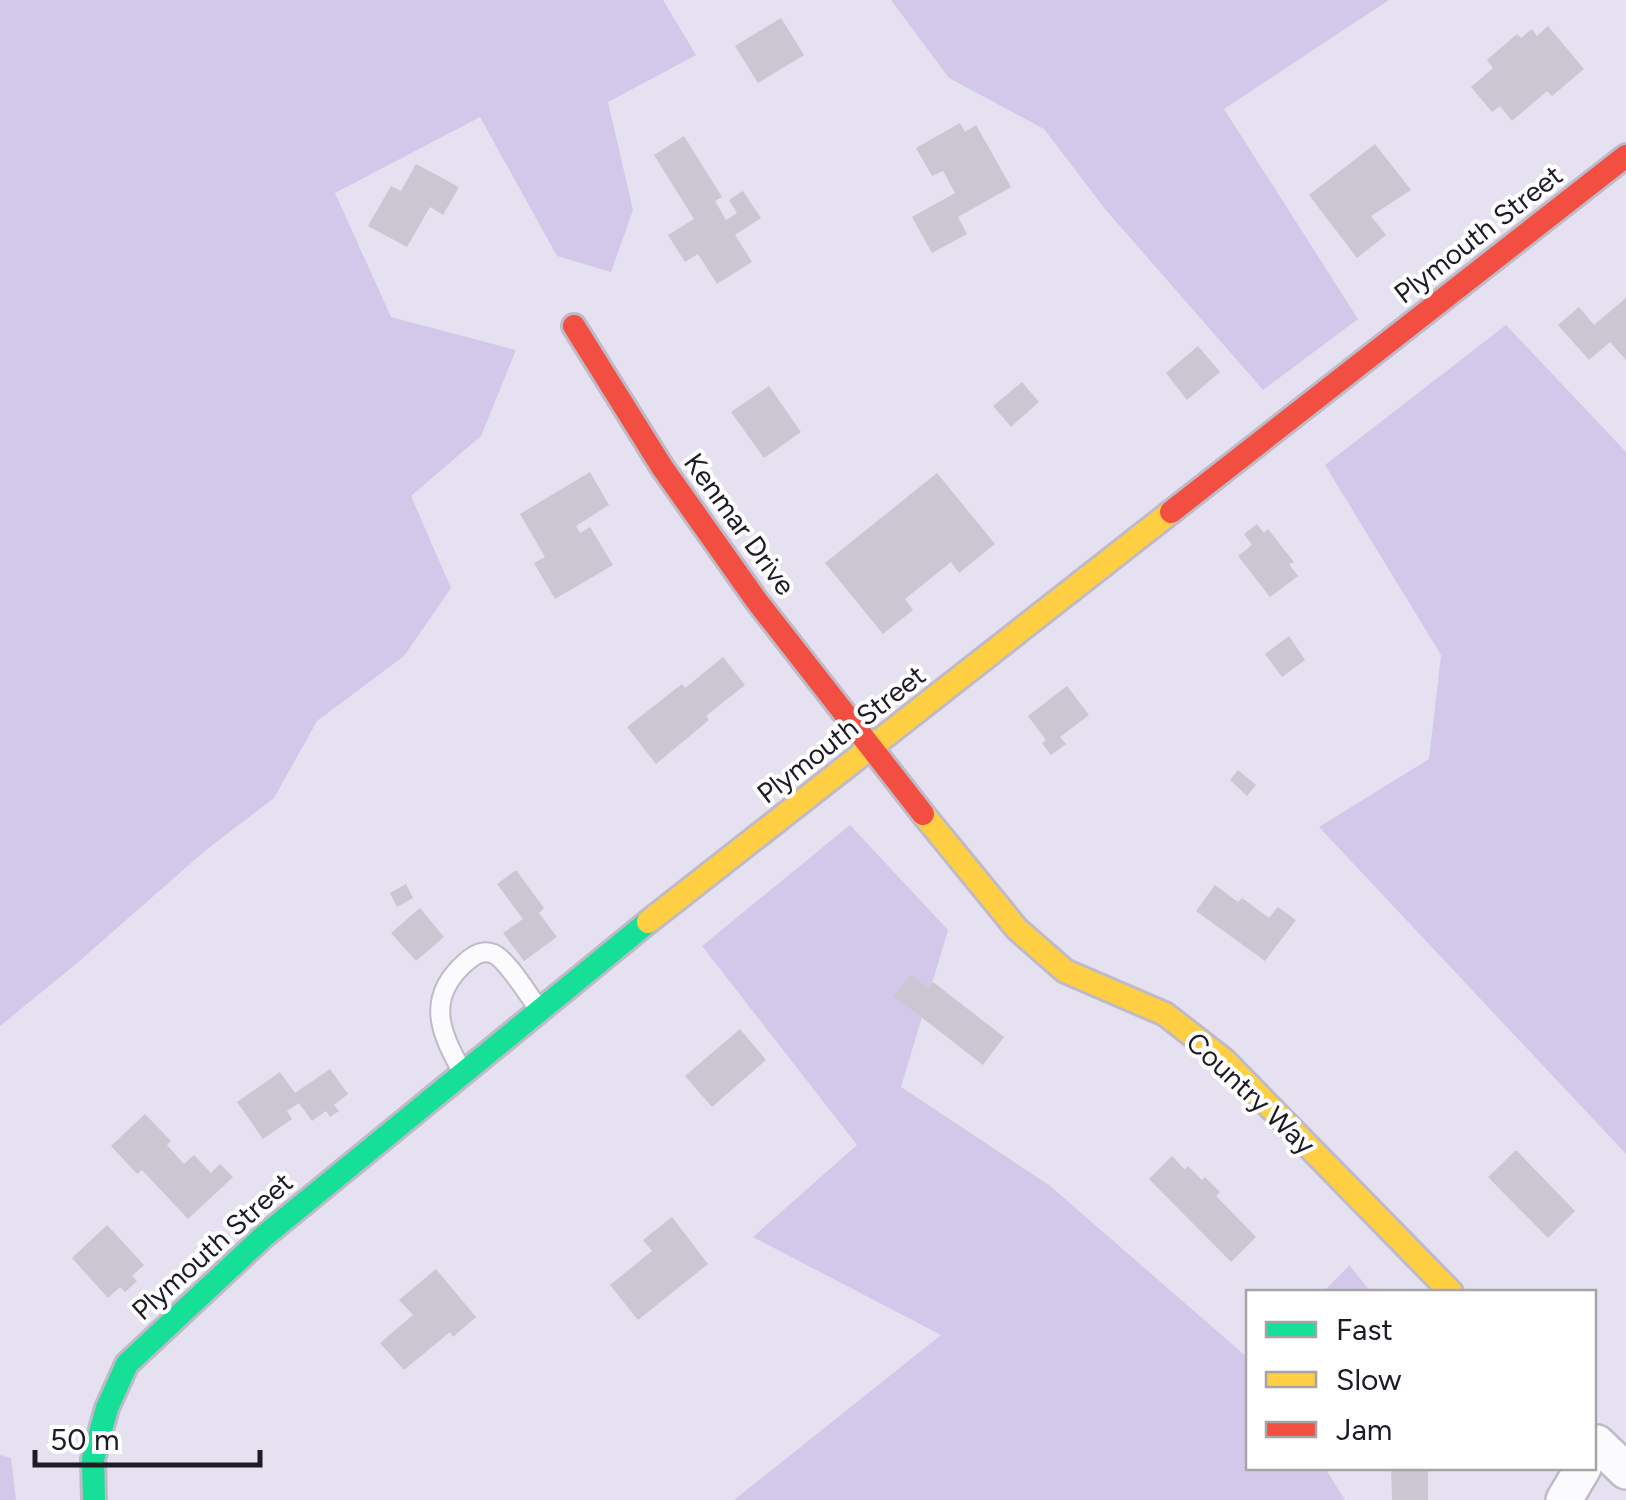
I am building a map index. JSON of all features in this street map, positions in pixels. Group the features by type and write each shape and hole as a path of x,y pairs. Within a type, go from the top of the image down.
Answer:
{"street":[{"name":"Plymouth Street","path":"94,1500 93,1458 107,1408 127,1364 263,1238 539,1010 1626,156"},
{"name":"Kenmar Drive","path":"574,326 673,482 756,600 871,748"},
{"name":"Country Way","path":"871,748 958,861 1018,929 1065,971 1165,1014 1224,1060 1449,1290"},
{"path":"1596,1452 1626,1471"},
{"path":"1564,1500 1581,1470"}],"lane":[{"path":"463,1072 444,1040 440,1016 442,991 468,960 481,952 500,958 539,1010"}],"shaded area":[{"path":"0,0 663,0 696,55 608,102 633,210 611,272 557,256 480,117 335,193 391,317 516,350 481,436 411,496 451,588 404,656 317,721 274,798 206,850 0,1026"},
{"path":"891,0 1389,0 1224,109 1358,319 1263,390 1105,209 1044,129 949,78"},
{"path":"1506,325 1626,452 1626,1154 1319,827 1429,759 1441,655 1325,465"},
{"path":"850,825 948,930 901,1087 1049,1185 1246,1356 1246,1470 1326,1470 1345,1500 734,1500 941,1335 753,1237 857,1145 702,946"},
{"path":"1349,1266 1369,1290 1325,1290"},
{"path":"0,1455 11,1458 16,1500 0,1500"}],"building":[{"path":"781,18 804,55 758,83 735,46"},
{"path":"1548,26 1584,69 1552,96 1547,91 1512,121 1500,106 1492,112 1471,87 1493,68 1487,60 1517,34 1521,38 1532,29 1537,36"},
{"path":"960,123 965,132 976,125 1011,187 958,217 967,234 932,253 912,217 955,193 943,171 932,176 916,148"},
{"path":"684,136 722,197 715,201 726,220 737,213 729,200 743,191 761,218 735,235 752,262 717,284 698,254 685,262 668,235 694,219 654,155"},
{"path":"1375,144 1411,190 1371,216 1386,235 1357,258 1309,195"},
{"path":"416,164 459,187 443,215 430,207 407,247 368,226 391,186 401,191"},
{"path":"1626,298 1626,360 1610,342 1589,360 1558,325 1579,307 1594,325"},
{"path":"1198,346 1220,372 1187,400 1166,373"},
{"path":"1022,382 1039,402 1011,427 993,406"},
{"path":"769,386 801,432 764,458 731,412"},
{"path":"590,472 609,505 576,526 580,533 590,527 613,565 555,599 534,563 545,557 520,514"},
{"path":"937,473 995,544 959,573 951,562 905,599 913,610 883,634 825,563"},
{"path":"1257,524 1264,533 1268,529 1294,562 1289,564 1298,576 1270,597 1238,556 1252,545 1244,534"},
{"path":"1289,636 1305,660 1282,677 1265,654"},
{"path":"723,657 745,685 656,764 627,727"},
{"path":"1067,686 1089,715 1060,737 1066,744 1051,755 1042,743 1046,740 1028,716"},
{"path":"1238,770 1256,785 1247,796 1230,780"},
{"path":"516,870 544,908 539,913 557,937 524,961 503,933 523,919 497,884"},
{"path":"406,884 413,898 397,907 390,893"},
{"path":"1215,885 1269,918 1278,907 1296,920 1265,961 1196,911"},
{"path":"420,908 444,937 416,961 391,933"},
{"path":"911,975 928,988 933,982 1004,1037 983,1065 894,996"},
{"path":"740,1029 766,1060 712,1107 685,1076"},
{"path":"330,1069 348,1094 334,1105 339,1111 330,1117 326,1111 312,1121 299,1103 287,1111 292,1119 263,1139 237,1102 280,1072 295,1093"},
{"path":"145,1114 171,1141 167,1145 184,1164 194,1155 211,1173 220,1164 233,1177 188,1219 142,1170 137,1174 111,1146"},
{"path":"1516,1150 1575,1211 1548,1238 1488,1177"},
{"path":"1172,1156 1185,1170 1188,1166 1202,1180 1205,1177 1220,1192 1216,1196 1256,1237 1231,1262 1149,1179"},
{"path":"672,1217 708,1264 638,1320 610,1285 652,1251 643,1240"},
{"path":"107,1225 144,1265 132,1276 137,1281 125,1292 120,1287 108,1298 72,1258"},
{"path":"436,1269 476,1317 453,1337 450,1332 404,1370 380,1343 413,1315 399,1300"},
{"path":"1391,1470 1428,1470 1428,1500 1392,1500"}],"traffic: fast":[{"path":"94,1500 93,1459 107,1408 127,1364 263,1237 648,922"}],"traffic: slow":[{"path":"648,922 1171,512"},
{"path":"923,814 1017,929 1065,971 1165,1014 1224,1060 1449,1290"}],"traffic: jam":[{"path":"1171,512 1626,156"},
{"path":"574,326 662,467 756,600 923,814"}]}
